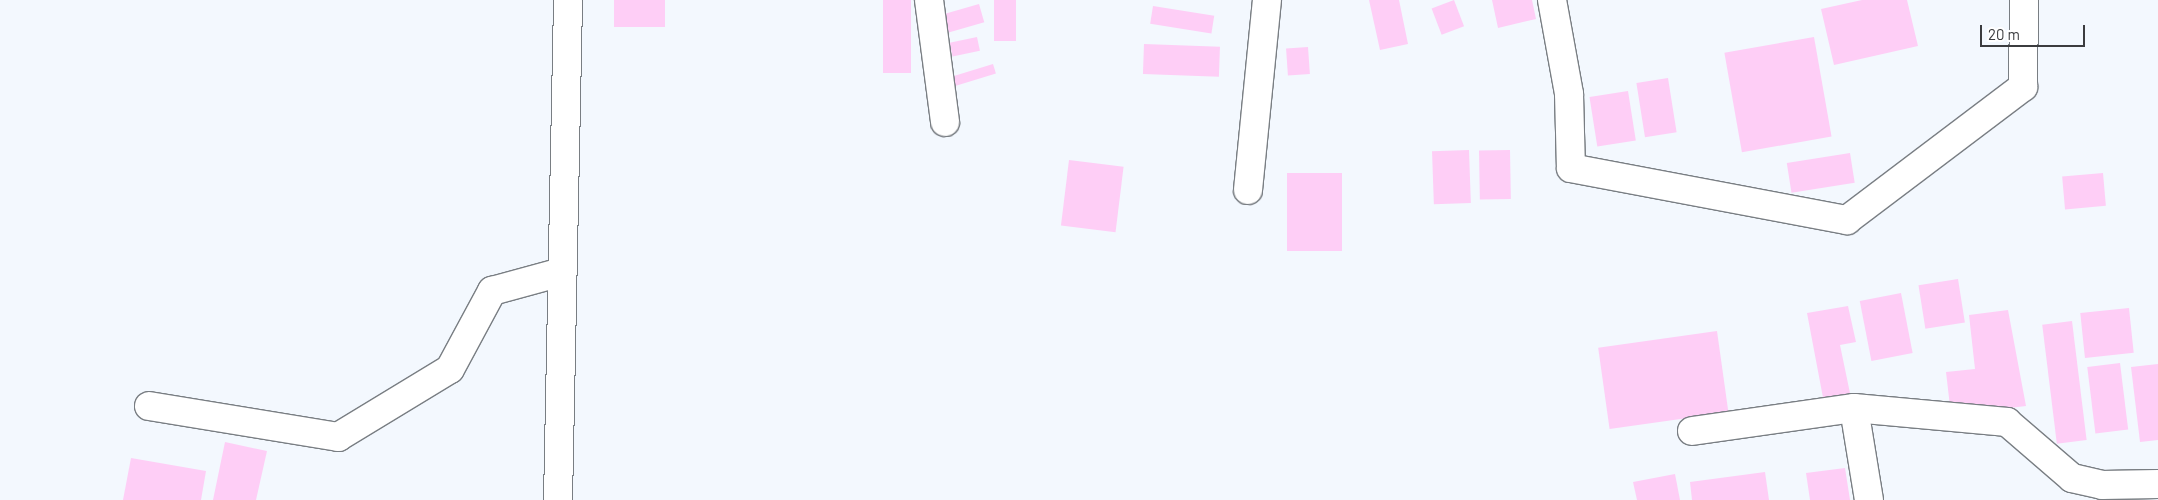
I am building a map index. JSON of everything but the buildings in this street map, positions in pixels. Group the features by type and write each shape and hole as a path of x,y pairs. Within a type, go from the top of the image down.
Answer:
{"street":[{"path":"558,500 568,0"},
{"path":"929,0 945,122"},
{"path":"1248,190 1266,0"},
{"path":"1552,0 1569,94 1570,168 1847,220 2023,87 2024,0"},
{"path":"148,406 338,437 450,369 492,292 562,272"},
{"path":"1854,408 1869,500"},
{"path":"1692,431 1854,408 2007,422 2072,478 2102,485 2158,484"}]}
